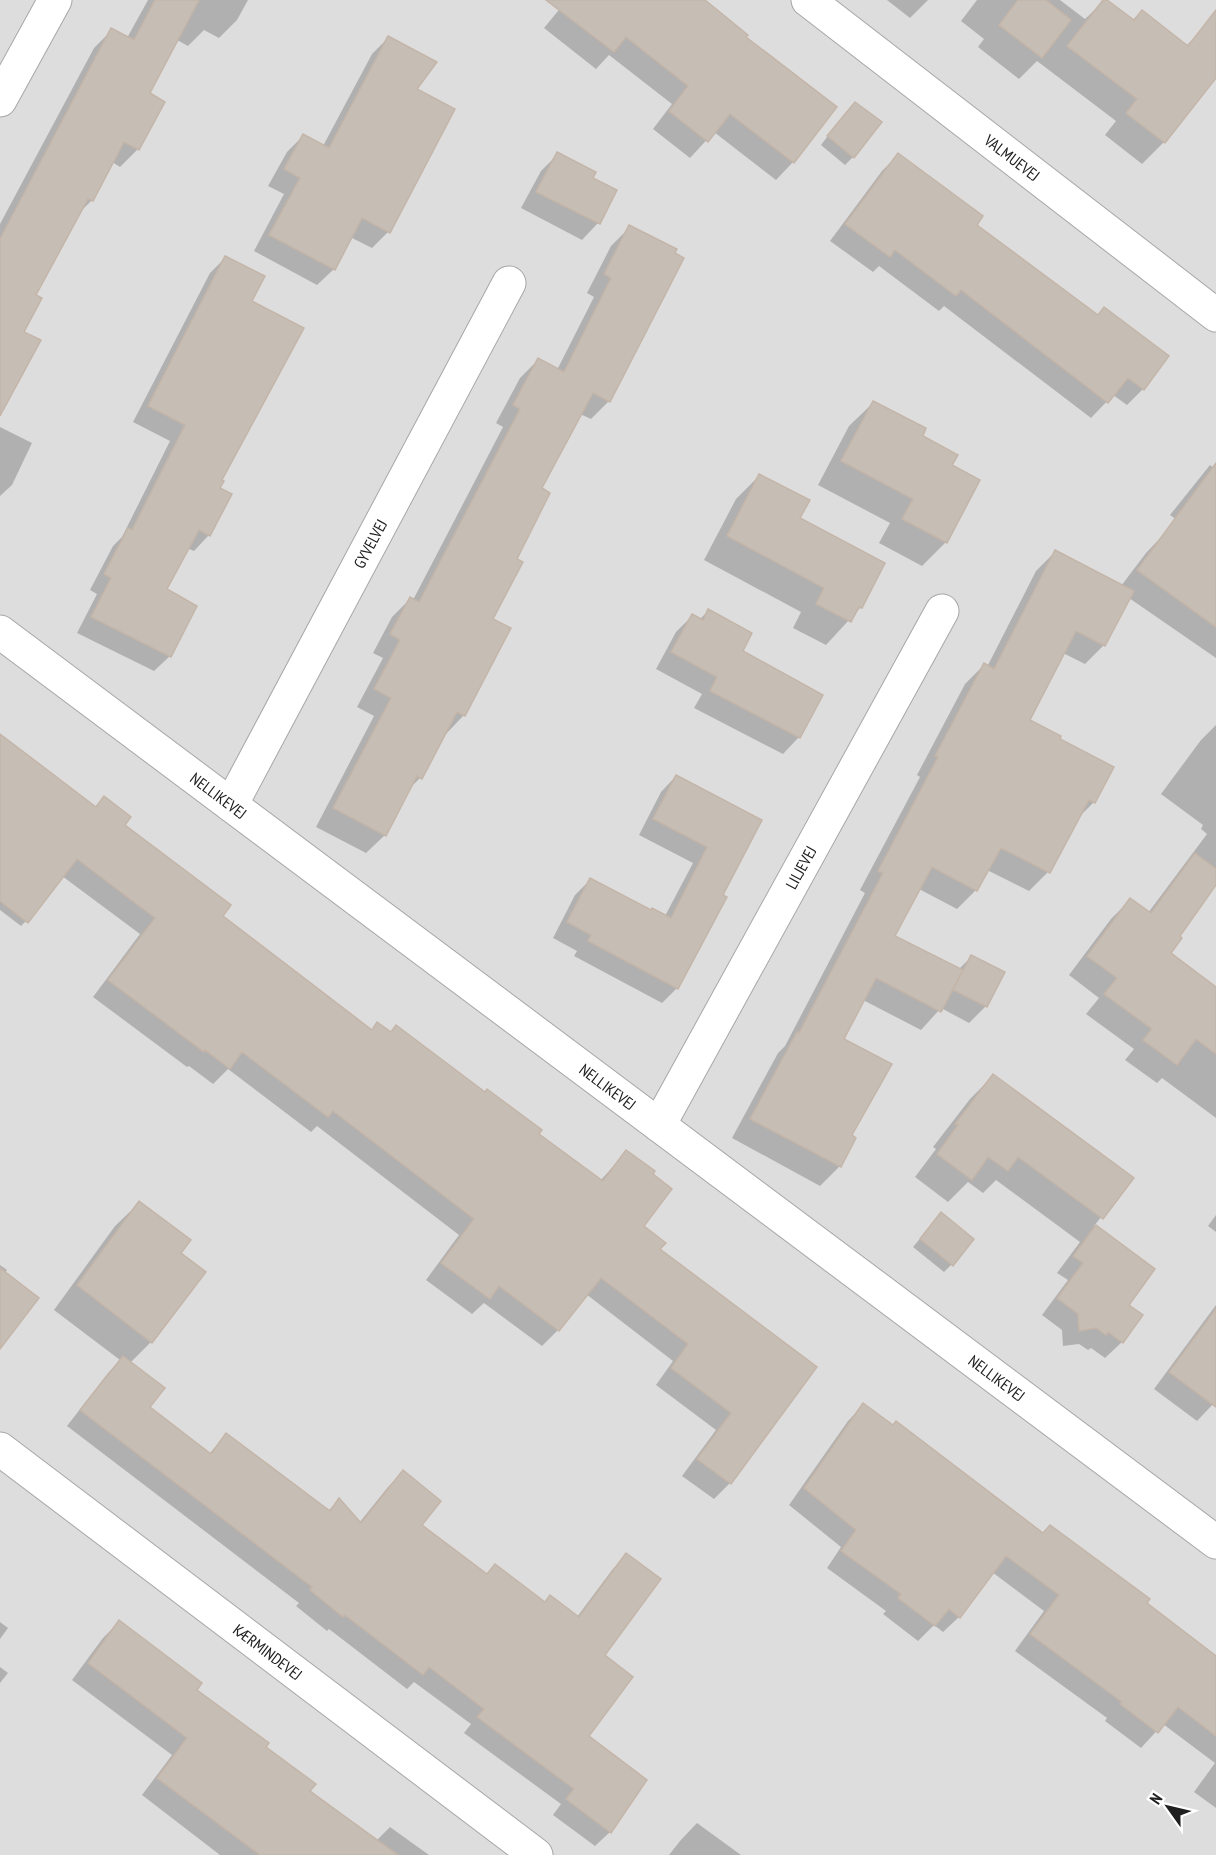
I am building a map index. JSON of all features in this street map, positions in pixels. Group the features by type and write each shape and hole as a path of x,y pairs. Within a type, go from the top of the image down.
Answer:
{"street":[{"path":"0,100 55,0"},
{"name":"VALMUEVEJ","path":"808,0 1216,315"},
{"name":"GYVELVEJ","path":"231,805 509,283"},
{"name":"LILJEVEJ","path":"659,1125 942,611"},
{"name":"NELLIKEVEJ","path":"0,632 1216,1542"},
{"name":"KÆRMINDEVEJ","path":"0,1449 536,1855"}],"shaded area":[{"path":"0,0 1216,0 1216,1855 0,1855"}],"building":[{"path":"155,0 199,0 150,93 165,102 139,150 124,142 93,201 88,199 36,295 42,298 24,332 41,340 0,416 0,239 111,28 134,40"},
{"path":"546,0 705,0 748,35 746,37 837,107 794,163 730,114 708,142 669,111 688,86 626,37 614,52"},
{"path":"1018,0 1046,0 1071,20 1042,58 999,25"},
{"path":"1103,0 1107,0 1134,20 1142,10 1188,46 1216,10 1216,78 1165,143 1126,113 1137,99 1067,46"},
{"path":"388,36 437,62 417,89 455,109 390,233 362,218 335,270 269,235 300,178 284,169 303,134 329,148"},
{"path":"855,102 882,122 854,158 827,136"},
{"path":"557,152 596,172 593,178 617,190 600,224 536,192"},
{"path":"898,153 983,216 977,225 1098,315 1104,307 1169,356 1144,390 1128,378 1108,403 961,290 956,296 895,250 890,257 845,224"},
{"path":"629,225 677,249 675,253 684,258 610,402 593,393 542,488 550,493 517,559 523,562 493,619 511,628 465,716 457,712 422,779 417,776 386,836 333,808 391,698 374,689 400,640 390,634 410,597 419,602 520,409 513,405 538,358 564,372 611,278 604,274"},
{"path":"225,256 265,276 252,301 304,328 222,480 224,481 220,488 232,494 210,536 199,530 167,589 197,606 171,657 91,617 111,578 104,574 128,528 132,530 185,425 148,406"},
{"path":"873,401 926,428 923,436 958,455 952,465 980,480 947,543 902,519 913,499 841,461"},
{"path":"1216,463 1216,627 1137,570"},
{"path":"759,474 810,500 800,518 885,563 862,608 859,607 851,622 816,604 824,588 727,536"},
{"path":"1055,550 1134,591 1105,646 1076,631 1030,720 1061,736 1060,739 1114,767 1095,803 1089,800 1050,873 1001,848 977,891 932,867 895,936 963,970 941,1012 876,978 844,1039 892,1064 852,1135 856,1138 841,1167 750,1119 797,1032 799,1033 883,873 878,871 984,663 994,669"},
{"path":"708,609 752,633 743,651 823,695 800,738 710,691 717,677 671,652 692,614 703,620"},
{"path":"0,734 96,807 104,796 131,817 125,825 231,905 223,916 372,1030 377,1022 391,1032 396,1025 485,1092 487,1089 542,1130 539,1134 603,1181 626,1150 655,1171 653,1174 672,1189 644,1226 666,1243 660,1249 817,1367 731,1484 697,1459 731,1413 671,1368 688,1344 601,1278 559,1331 499,1286 490,1299 441,1263 474,1219 333,1111 328,1117 242,1052 230,1069 108,980 155,918 77,859 28,923 0,901"},
{"path":"676,775 762,820 723,895 727,897 678,989 588,941 591,935 567,922 590,878 671,918 707,847 653,819"},
{"path":"1195,853 1216,869 1216,885 1180,936 1182,938 1171,953 1216,987 1216,1054 1196,1039 1177,1065 1143,1040 1152,1029 1104,994 1117,978 1087,956 1130,898 1151,913"},
{"path":"971,955 1005,972 987,1007 953,990"},
{"path":"993,1074 1134,1178 1103,1219 1018,1157 1008,1171 988,1157 972,1180 937,1154 958,1125 955,1124"},
{"path":"139,1201 191,1240 181,1253 206,1272 152,1343 77,1285"},
{"path":"941,1212 974,1239 953,1266 920,1239"},
{"path":"1096,1225 1155,1269 1129,1305 1143,1315 1123,1343 1108,1332 1106,1335 1096,1328 1079,1331 1078,1314 1057,1298 1083,1263 1073,1256"},
{"path":"0,1268 39,1298 0,1349"},
{"path":"1216,1309 1216,1407 1169,1372"},
{"path":"123,1356 165,1388 150,1407 211,1454 226,1433 330,1511 339,1498 361,1523 403,1470 441,1501 422,1525 487,1574 495,1564 545,1602 550,1595 579,1617 626,1553 661,1579 605,1655 633,1677 589,1736 647,1780 611,1833 566,1799 574,1789 477,1717 484,1709 429,1667 423,1675 345,1615 343,1617 310,1590 312,1587 80,1410"},
{"path":"863,1403 893,1425 896,1421 1043,1533 1050,1525 1150,1599 1147,1603 1216,1656 1216,1736 1178,1707 1158,1733 1120,1704 1122,1702 1030,1634 1059,1595 1006,1556 960,1618 949,1609 935,1626 898,1598 901,1594 841,1551 856,1530 804,1488"},
{"path":"119,1620 202,1683 197,1690 269,1743 266,1747 316,1784 310,1791 398,1855 260,1855 157,1778 187,1738 88,1663"}]}
